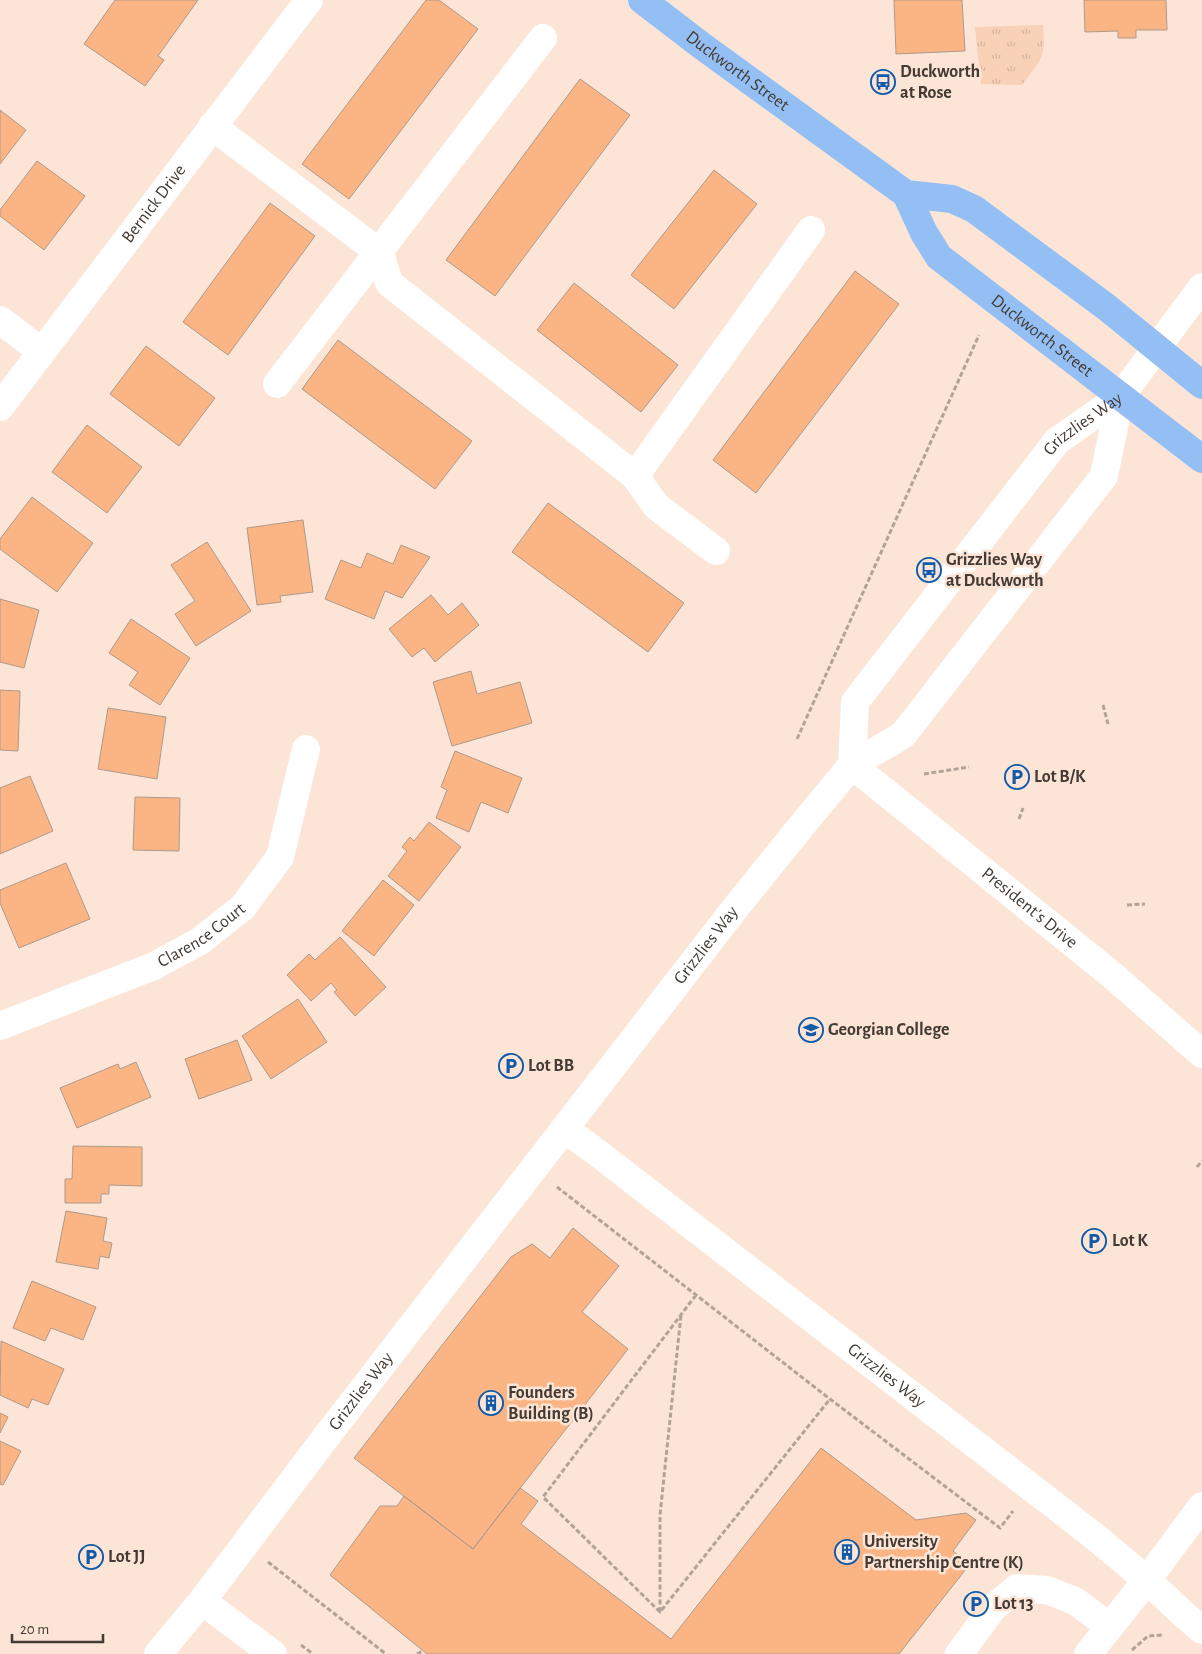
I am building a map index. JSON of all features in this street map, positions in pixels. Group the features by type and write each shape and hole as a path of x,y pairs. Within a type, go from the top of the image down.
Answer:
{"main road":[{"name":"Duckworth Street","path":"642,0 702,46 906,194 924,233 939,257 1202,459"},
{"name":"Duckworth Street","path":"906,194 952,199 974,209 1157,347 1202,385"}],"street":[{"name":"Bernick Drive","path":"0,408 309,0"},
{"path":"277,384 380,253 543,38"},
{"path":"212,126 380,253 389,283 635,476 656,506 716,551"},
{"path":"635,476 811,230"},
{"path":"1120,397 1202,287"},
{"path":"0,320 42,352"},
{"name":"Grizzlies Way","path":"852,765 855,702 1057,441 1120,397"},
{"name":"Grizzlies Way","path":"158,1654 202,1601 736,907 852,765 903,735 1104,476 1120,397"},
{"name":"Clarence Court","path":"0,1026 154,966 200,941 243,907 280,857 306,749"},
{"name":"President's Drive","path":"852,765 1112,975 1202,1054"},
{"name":"Grizzlies Way","path":"564,1129 1088,1530 1202,1630"},
{"path":"1088,1654 1147,1580 1202,1506"},
{"path":"959,1654 994,1608 1017,1588 1047,1590 1074,1601 1110,1626"},
{"path":"202,1601 273,1654"}],"path":[{"path":"797,739 979,334"},
{"path":"1103,705 1108,724"},
{"path":"924,774 969,767"},
{"path":"1019,819 1023,808"},
{"path":"1127,905 1145,904"},
{"path":"1197,1167 1202,1161"},
{"path":"552,1184 1000,1528 1017,1506"},
{"path":"660,1612 543,1497 696,1295"},
{"path":"660,1612 660,1515 681,1314"},
{"path":"660,1612 830,1399"},
{"path":"268,1562 386,1654"},
{"path":"1127,1654 1148,1636 1172,1635"},
{"path":"298,1643 313,1654"},
{"path":"416,1654 422,1650"}],"green space":[{"path":"1043,25 1044,45 1041,58 1022,85 981,84 975,27"}],"building":[{"path":"115,0 198,0 158,56 164,60 145,86 84,44"},
{"path":"426,0 439,0 478,29 349,199 302,164"},
{"path":"894,0 962,0 965,51 896,54"},
{"path":"1084,0 1166,0 1167,30 1136,30 1136,38 1118,38 1118,31 1085,32"},
{"path":"580,79 630,115 495,296 446,260"},
{"path":"0,110 26,130 0,164"},
{"path":"37,161 85,196 44,250 0,216 0,210"},
{"path":"714,170 757,204 674,309 631,275"},
{"path":"270,203 315,236 228,355 183,322"},
{"path":"855,271 899,304 756,493 713,460"},
{"path":"574,283 678,365 641,412 537,330"},
{"path":"338,340 472,441 435,489 302,389"},
{"path":"146,346 215,398 179,446 110,394"},
{"path":"87,425 142,467 107,513 52,472"},
{"path":"32,497 93,543 57,592 0,549 0,539"},
{"path":"548,503 684,603 648,652 512,552"},
{"path":"303,520 313,592 280,596 281,602 257,605 247,528"},
{"path":"207,542 251,611 196,646 175,614 195,601 171,565"},
{"path":"401,545 430,557 402,598 385,591 374,619 325,599 341,560 361,568 367,553 393,564"},
{"path":"431,595 448,615 462,603 479,625 435,662 424,648 412,657 389,629"},
{"path":"0,599 39,610 24,668 0,662"},
{"path":"131,619 190,658 160,705 129,685 138,672 109,653"},
{"path":"471,671 477,694 520,682 532,723 452,746 433,682"},
{"path":"0,690 20,691 18,751 0,750"},
{"path":"108,708 166,717 157,779 98,769"},
{"path":"455,751 522,778 508,813 481,802 469,832 436,818 447,790 441,787"},
{"path":"30,776 53,831 0,854 0,788"},
{"path":"135,797 180,798 179,851 133,850"},
{"path":"429,822 461,847 419,901 388,876 407,851 402,847 410,837 414,841"},
{"path":"66,863 90,919 19,948 0,903 0,890"},
{"path":"383,880 414,905 374,956 342,931"},
{"path":"340,937 386,987 355,1016 334,992 337,990 331,983 311,1001 287,975 309,954 315,960"},
{"path":"298,999 327,1042 271,1079 242,1036"},
{"path":"237,1040 252,1080 199,1099 185,1059"},
{"path":"136,1062 151,1097 77,1128 60,1088 118,1064 120,1069"},
{"path":"73,1146 142,1147 142,1186 109,1185 109,1194 101,1194 101,1203 65,1203 65,1179 72,1179"},
{"path":"66,1211 107,1218 103,1241 112,1243 109,1258 100,1256 98,1269 56,1262"},
{"name":"Founders Building (B)","path":"573,1228 619,1266 582,1312 628,1349 473,1549 354,1458 511,1257 532,1244 550,1258"},
{"path":"32,1281 96,1307 83,1340 51,1328 45,1341 13,1328"},
{"path":"1,1341 64,1369 48,1405 32,1399 28,1408 0,1395"},
{"path":"0,1413 8,1417 0,1433"},
{"path":"0,1441 21,1451 3,1485 0,1484"},
{"name":"University Partnership Centre (K)","path":"821,1448 916,1520 966,1513 976,1520 953,1551 970,1564 899,1654 427,1654 330,1575 380,1506 397,1506 404,1496 473,1549 520,1488 538,1501 521,1524 671,1639"}],"place":[{"name":"Duckworth at Rose","path":"883,82"},
{"name":"Grizzlies Way at Duckworth","path":"929,570"},
{"name":"Lot B/K","path":"1017,777"},
{"name":"Georgian College","path":"811,1030"},
{"name":"Lot BB","path":"511,1066"},
{"name":"Lot K","path":"1094,1241"},
{"name":"Founders Building (B)","path":"491,1403"},
{"name":"University Partnership Centre (K)","path":"847,1552"},
{"name":"Lot JJ","path":"91,1557"},
{"name":"Lot 13","path":"976,1604"}]}
